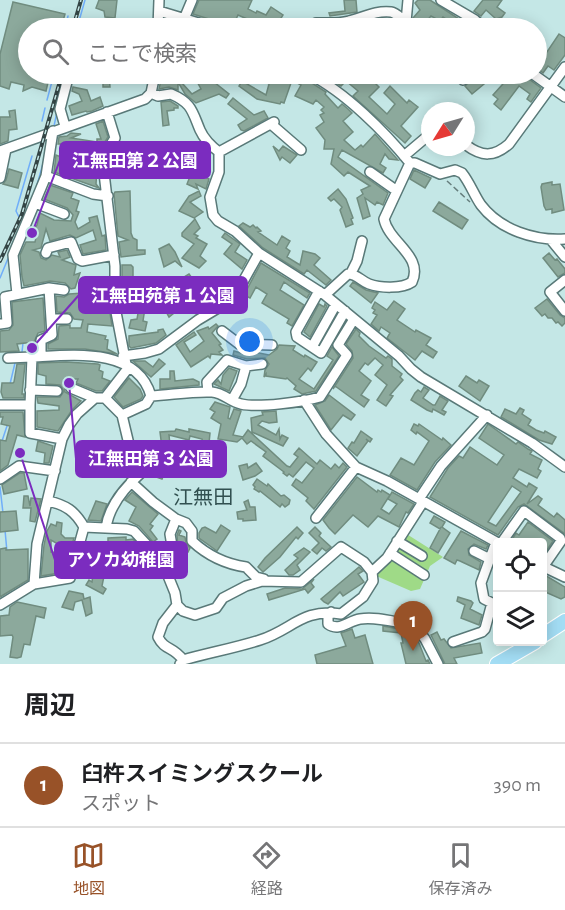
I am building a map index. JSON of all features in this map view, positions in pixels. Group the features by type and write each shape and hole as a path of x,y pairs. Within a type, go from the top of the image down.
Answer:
{"highway":[{"path":"547,633 565,621"},
{"path":"497,664 528,646"}],"street":[{"path":"159,0 159,18"},
{"path":"184,18 192,0"},
{"path":"408,0 408,18"},
{"path":"441,0 472,18"},
{"path":"159,11 181,18"},
{"path":"358,18 386,12 395,13 400,18"},
{"path":"475,150 483,155 493,155 503,150 565,67"},
{"path":"65,126 60,109 66,84"},
{"path":"0,178 3,150 145,99 151,93 153,84"},
{"path":"323,84 360,110 391,139 407,160 440,174 455,170 462,172 479,203 491,217 506,227 551,240 565,239"},
{"path":"547,84 565,96"},
{"path":"151,93 158,96 171,94 189,106 195,114 204,137 219,152 219,172 210,197 213,214 218,221 236,231 259,253 322,293 399,356 416,373 532,442 565,467"},
{"path":"107,112 116,138 104,160 114,255 115,307 126,363"},
{"path":"219,152 273,123 301,150"},
{"path":"17,294 13,255 46,176 53,131"},
{"path":"351,273 371,285 405,286 412,282 416,274 414,264 384,222 407,160 421,144"},
{"path":"370,172 397,191"},
{"path":"46,176 93,194 108,196"},
{"path":"36,203 63,214"},
{"path":"551,240 565,257"},
{"path":"345,311 321,353 297,337 296,332 322,293 351,273 362,241"},
{"path":"46,253 48,248 72,242 78,259 82,261 114,255"},
{"path":"34,584 37,544 62,439 69,424 77,414 100,398 126,363 159,349 218,308 230,306 259,253"},
{"path":"565,280 550,292 565,311"},
{"path":"49,288 52,335 41,340 37,356 30,390 30,433 62,439"},
{"path":"0,324 8,323 5,297 49,288 64,290"},
{"path":"312,347 336,304"},
{"path":"51,319 67,319"},
{"path":"151,396 220,393 248,406 320,397 347,355 338,345 354,319"},
{"path":"222,331 239,344 272,345"},
{"path":"208,392 207,382 227,360 234,342"},
{"path":"8,358 104,357 126,363 144,379 151,396"},
{"path":"227,360 246,366 262,364"},
{"path":"232,400 245,374 246,366"},
{"path":"71,388 100,398 122,415 134,461 142,472 131,482 108,515 106,528"},
{"path":"30,390 57,391"},
{"path":"122,415 146,404 151,396"},
{"path":"304,400 326,434 356,467 493,539"},
{"path":"0,405 30,405"},
{"path":"372,572 390,553 421,505 421,496 441,466 487,415"},
{"path":"0,479 19,466 55,471"},
{"path":"316,518 356,467"},
{"path":"131,482 176,519 186,523 192,531 192,541 206,553 236,566 246,567 264,581"},
{"path":"0,605 34,584 70,578 84,527 68,507 48,501"},
{"path":"501,538 524,511 560,538 561,541 547,560"},
{"path":"155,553 166,551 172,546 170,534 176,519"},
{"path":"84,527 132,530 162,561 175,593 177,605 183,611 195,615 216,608 223,598 246,586 264,581 301,582 340,547 364,562 372,572 374,581 363,597 341,614 330,612 306,615 278,633 258,641 182,662 177,651 163,645 158,637 163,623 177,605"},
{"path":"397,541 423,556"},
{"path":"474,551 490,559"},
{"path":"390,553 424,575"},
{"path":"453,642 482,632 484,629 492,603 484,598 481,583 493,553"},
{"path":"547,568 565,577"},
{"path":"330,612 328,624 339,628 365,618 414,625 425,639 438,664"}],"path":[{"path":"440,174 466,199 479,203"}],"green space":[{"path":"405,533 443,557 430,566 420,589 411,591 374,575"}],"building":[{"path":"99,0 117,0 115,18 105,17 104,11 96,8"},
{"path":"199,0 252,0 248,9 256,13 257,11 266,15 271,7 283,15 281,18 245,18 238,15 237,18 206,18 193,14"},
{"path":"344,0 356,0 357,12 330,16 329,13 345,11"},
{"path":"418,0 430,0 457,18 431,16 429,18 413,18 420,10 415,3"},
{"path":"483,0 502,0 497,7 505,13 502,17 495,18 486,10 481,16 474,11"},
{"path":"13,2 65,14 64,18 18,18 18,84 11,82 9,89 0,86 0,54"},
{"path":"559,34 565,38 565,55 554,70 547,67 547,52"},
{"path":"20,84 48,84 46,91 32,87 23,91 24,85"},
{"path":"160,84 178,84 178,90 169,87 159,89"},
{"path":"179,84 183,84 192,94 201,89 198,84 216,84 229,94 226,98 219,94 196,103 185,94"},
{"path":"247,84 266,95 269,84 291,84 284,103 280,104 257,99 239,86"},
{"path":"299,84 314,84 326,92 325,94 338,108 342,104 352,113 343,121 353,132 344,140 355,150 361,145 363,147 375,134 398,160 389,159 385,154 380,164 386,168 383,173 342,150 338,157 388,193 383,205 377,202 375,205 365,198 370,216 363,219 357,198 363,194 361,190 370,186 348,172 344,176 331,164 334,149 324,149 325,140 316,128 324,122 320,115 324,113 321,110 324,107 316,100 313,104 295,96 301,85"},
{"path":"350,84 376,84 379,87 369,97 387,114 395,104 384,93 390,86 407,103 409,100 418,107 401,126 411,136 405,143 353,96 358,91"},
{"path":"467,84 484,84 472,94 465,86"},
{"path":"503,84 536,84 541,88 531,102 527,99 530,94 519,86 501,110 494,104 498,99 493,95"},
{"path":"73,87 87,90 91,101 100,97 103,106 72,115 69,106 82,101 79,94 72,91"},
{"path":"233,98 254,115 264,111 268,118 244,131 241,130 238,125 247,119 228,104"},
{"path":"170,101 178,108 167,111 169,125 163,126 161,102"},
{"path":"15,110 17,129 9,130 8,141 0,144 0,117 10,117 9,111"},
{"path":"103,121 108,137 98,153 96,184 99,188 54,172 56,155 61,157 65,144 58,144 59,137 71,133 81,134 71,138 97,142 97,139 101,139 96,124","holes":["73,145 82,145 81,157 94,158 92,177 69,169 74,156 70,154"]},
{"path":"273,146 279,151 283,146 297,155 290,163 282,157 280,160"},
{"path":"9,169 22,173 18,188 3,184"},
{"path":"414,170 431,178 425,188 410,179"},
{"path":"191,174 198,177 199,174 209,179 206,189 196,184 198,189 187,184"},
{"path":"552,182 552,185 560,184 564,210 552,213 552,209 546,210 544,206 541,187 542,184"},
{"path":"50,185 73,193 71,198 79,201 76,211 79,212 75,222 78,229 90,222 89,218 97,216 102,236 105,235 106,250 83,254 80,245 96,240 93,230 76,238 70,235 50,241 46,229 41,248 33,250 39,252 41,258 46,260 52,255 60,257 58,252 67,250 70,257 62,260 76,265 74,275 80,273 75,288 71,289 65,283 50,281 24,286 22,277 20,255 26,242 35,242 37,233 33,231 40,213 54,220 71,221 73,215 67,208 44,199"},
{"path":"338,189 346,199 353,218 351,219 353,224 346,227 340,210 342,207 334,199 331,201 328,198"},
{"path":"130,191 131,233 137,240 137,250 145,250 145,254 121,257 119,242 128,240 118,236 114,194"},
{"path":"199,191 201,196 190,202 203,212 194,218 179,211 189,196"},
{"path":"439,202 468,220 462,229 433,211"},
{"path":"195,219 200,228 194,234 198,236 196,238 207,244 200,256 206,261 199,268 182,258 194,244 182,236 182,233"},
{"path":"243,223 250,227 253,225 257,227 261,231 258,232 277,245 282,236 290,241 286,248 290,251 287,257 300,265 303,251 315,254 320,258 314,265 331,280 326,285 307,270 304,274 263,248 239,226"},
{"path":"225,233 240,244 235,252 247,260 242,269 224,254 232,244 222,237"},
{"path":"169,244 182,267 175,261 164,267 159,249"},
{"path":"549,253 565,269 565,273 558,277 543,258"},
{"path":"261,263 310,293 307,298 284,282 280,290 304,305 292,326 287,323 289,319 262,303 267,294 256,287 250,298 244,295"},
{"path":"122,265 133,267 133,284 140,280 145,288 140,291 141,303 122,301 122,291 127,292 129,277 122,277"},
{"path":"189,274 196,296 187,302 177,285"},
{"path":"353,282 366,290 378,293 371,303 350,286"},
{"path":"83,293 82,306 100,304 101,300 108,301 112,326 88,324 87,332 106,336 107,349 117,354 85,349 48,349 48,344 58,339 59,326 70,325 70,328 81,328 83,320 74,319 70,313 57,312 56,296 64,297 69,294"},
{"path":"43,298 45,331 38,333 34,342 17,344 19,351 0,352 0,331 9,330 13,325 12,302"},
{"path":"175,298 179,309 169,317 162,304"},
{"path":"547,299 565,318 562,326 545,314 542,316 535,308"},
{"path":"394,301 405,309 397,320 415,332 416,330 431,338 426,345 437,352 433,358 422,351 415,360 387,338 390,333 381,327 379,331 371,324 377,315 373,313 375,310 372,308 375,302 387,310"},
{"path":"319,304 327,306 310,337 304,332"},
{"path":"139,307 145,308 143,321 147,322 145,331 129,328 131,320 137,319"},
{"path":"216,324 218,326 212,333 221,344 219,345 223,350 219,352 222,355 211,354 210,358 208,356 191,367 176,345 194,332 196,335 184,342 190,352 204,341 197,331 208,327 209,329"},
{"path":"163,329 166,335 156,343 131,348 129,346 129,336 158,332"},
{"path":"356,329 360,333 359,336 369,346 386,358 388,356 392,359 392,366 402,374 400,377 403,380 390,395 393,396 386,406 377,400 387,385 375,375 383,365 375,358 368,365 365,363 359,371 371,381 361,395 369,400 364,407 335,386 333,389 353,358 352,351 346,344"},
{"path":"279,345 295,346 293,350 317,362 311,371 308,368 299,379 314,389 333,360 327,356 332,347 339,356 316,391 302,394 294,389 296,386 287,378 266,376 266,374 264,377 269,364 265,358 247,359 233,355 234,351 248,355 249,351 269,355"},
{"path":"159,359 165,364 151,377 133,361 145,361 153,367"},
{"path":"38,363 98,364 100,365 99,370 103,372 102,378 110,381 102,391 96,391 76,383 78,379 64,379 65,392 81,401 58,431 37,427 37,411 59,410 59,406 38,403 37,397 60,397 64,391 60,385 46,384 46,376 38,374"},
{"path":"17,364 25,364 22,394 24,398 3,398 2,383 14,382"},
{"path":"229,368 237,371 229,391 214,384 218,380 221,384 223,375"},
{"path":"170,371 174,371 175,381 193,379 199,382 199,385 160,389 160,379 170,379"},
{"path":"466,376 477,383 479,380 489,386 480,401 459,386"},
{"path":"129,378 140,389 143,396 123,407 114,397"},
{"path":"424,387 429,390 423,398 433,405 440,396 448,401 442,410 446,412 444,415 433,409 432,412 427,410 411,400 418,390 421,392"},
{"path":"329,395 355,415 351,420 343,415 331,430 315,405 325,401"},
{"path":"215,402 230,407 228,418 230,419 234,409 241,411 233,435 243,437 248,430 287,466 290,467 298,457 294,454 299,448 317,464 320,460 331,469 335,464 339,468 343,463 347,467 314,509 306,501 308,498 292,485 296,479 302,483 314,468 306,462 293,477 289,474 287,476 263,456 266,452 251,441 247,444 242,438 237,442 218,439 221,424 211,418 215,412 210,409"},
{"path":"520,408 524,410 522,414 531,420 528,425 556,437 552,444 539,440 501,417 505,409 516,414"},
{"path":"276,411 277,422 262,421 258,425 276,435 279,429 280,439 282,435 288,438 283,446 252,432 251,418 263,415 262,412"},
{"path":"0,412 23,412 25,437 17,435 8,465 0,471 0,440 6,441 10,426 1,424 3,417 0,417"},
{"path":"414,424 418,426 419,424 451,445 435,462 417,490 390,475 401,458 414,465 429,441 411,430"},
{"path":"488,424 516,444 518,442 532,451 530,454 542,460 538,469 541,471 537,478 519,469 513,478 527,487 529,483 537,488 527,504 538,496 542,499 538,505 554,517 557,513 565,520 565,534 524,504 518,507 498,535 430,497 448,468 459,456 463,458 470,447 497,465 504,455 479,438","holes":["512,486 521,492 496,526 488,522"]},
{"path":"176,429 189,432 189,429 210,433 207,464 196,463 193,458 181,458 162,448 160,432","holes":["169,435 189,440 190,436 202,439 206,456 189,451 190,448 184,447 183,453 170,445"]},
{"path":"361,431 372,439 370,442 366,439 368,441 357,456 348,448"},
{"path":"38,441 53,446 49,463 44,463 45,453 36,451"},
{"path":"163,460 176,466 172,475 165,472 162,479 151,475 154,469 157,471"},
{"path":"256,463 262,471 243,480 239,466 247,464 248,468"},
{"path":"20,473 24,473 27,489 4,494 2,485"},
{"path":"357,477 377,492 382,490 390,495 381,509 389,514 397,504 388,499 392,492 414,504 408,513 406,512 399,527 378,516 368,527 353,515 335,534 329,528 323,520"},
{"path":"257,479 267,486 268,484 281,496 284,495 290,500 289,504 285,507 282,504 280,507 254,489 253,485"},
{"path":"132,492 158,514 150,524 153,526 150,530 157,539 153,542 139,526 129,521 136,507 125,500"},
{"path":"24,496 28,496 30,506 31,498 41,499 35,522 30,521 31,508 23,508"},
{"path":"248,500 250,507 255,507 256,520 243,521 243,519 238,519 237,512 247,510 244,502"},
{"path":"96,501 107,504 101,521 88,520"},
{"path":"16,511 18,530 0,532 0,512"},
{"path":"434,516 445,522 442,527 450,533 438,553 430,548 440,529 430,523"},
{"path":"57,522 62,523 61,534 65,538 74,538 70,551 51,540 51,552 70,554 65,572 41,576 47,531 51,524 56,526"},
{"path":"528,522 553,541 547,550 547,538 513,538 516,533 519,535"},
{"path":"221,525 230,531 217,551 199,538 199,533 205,527 216,533"},
{"path":"297,527 303,533 298,539 296,537 280,557 263,572 258,567"},
{"path":"315,527 321,533 319,536 331,547 326,551 322,548 317,554 312,550 319,543 309,533"},
{"path":"179,530 181,531 179,535 185,537 190,548 188,552 185,551 179,563 169,559 178,548"},
{"path":"461,531 488,545 486,549 474,544 468,549 469,555 481,562 479,570 460,561 457,560 455,564 444,558"},
{"path":"126,537 126,540 133,539 140,547 138,550 113,547 113,542 108,542 108,538"},
{"path":"6,548 6,550 28,549 28,580 0,597 0,549"},
{"path":"304,548 310,552 297,565 300,570 289,575 285,570 298,558 294,555"},
{"path":"95,559 103,559 105,571 102,586 106,589 103,594 86,585 89,580 92,582"},
{"path":"359,567 363,571 358,574 364,582 343,596 340,592 328,604 321,599"},
{"path":"547,576 565,587 565,597 561,599 547,593"},
{"path":"314,579 311,583 314,587 308,593 305,589 269,600 267,594 285,588 302,589"},
{"path":"69,591 83,594 84,599 90,597 92,613 86,616 82,600 75,602 73,610 62,607"},
{"path":"458,597 471,601 473,603 470,609 482,615 479,625 461,618 465,605 457,601"},
{"path":"17,602 46,608 44,618 36,616 30,645 24,644 21,657 17,658 10,657 12,635 0,636 0,616 9,615 10,607"},
{"path":"383,626 410,631 411,637 414,636 419,643 426,661 428,660 430,664 406,664 401,633 383,631"},
{"path":"352,629 355,638 365,635 373,664 317,664 315,655 346,646 341,633"},
{"path":"437,632 441,640 444,639 451,648 480,643 482,653 454,658 457,664 445,664 431,635"}],"waterway":[{"path":"80,18 85,0"},
{"path":"47,100 51,84"},
{"path":"42,121 45,108"},
{"path":"54,126 57,112"},
{"path":"19,217 16,211 32,156"},
{"path":"37,185 44,160"},
{"path":"0,278 9,256"},
{"path":"22,352 23,343"},
{"path":"10,384 15,363"},
{"path":"2,441 7,426"},
{"path":"0,487 3,513"},
{"path":"5,530 7,552"}],"railway":[{"path":"76,18 81,0"},
{"path":"0,261 22,214 59,84"}],"place":[{"name":"江無田第２公園","path":"32,233"},
{"name":"江無田苑第１公園","path":"32,348"},
{"name":"江無田第３公園","path":"69,383"},
{"name":"アソカ幼稚園","path":"20,453"},
{"name":"臼杵スイミングスクール","path":"413,651"}],"district":[{"name":"江無田","path":"203,497"}]}
